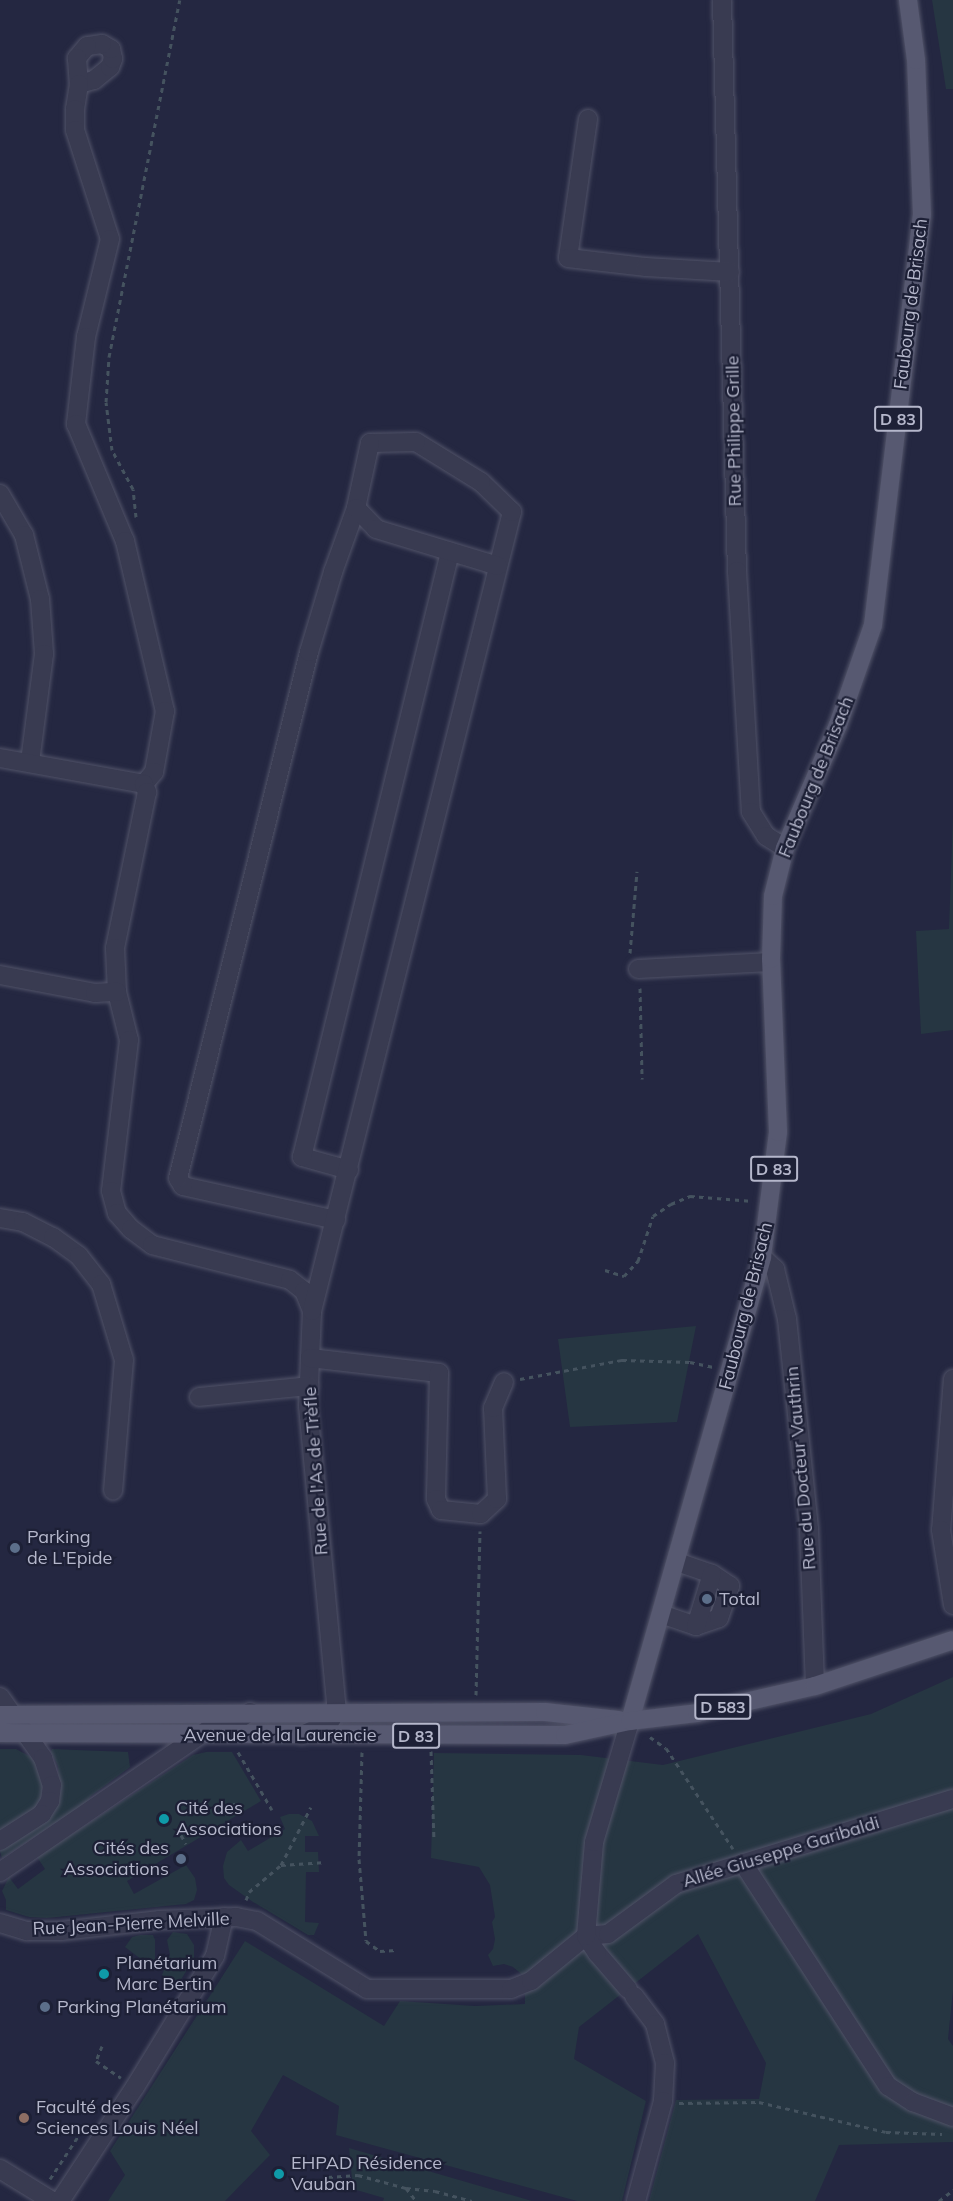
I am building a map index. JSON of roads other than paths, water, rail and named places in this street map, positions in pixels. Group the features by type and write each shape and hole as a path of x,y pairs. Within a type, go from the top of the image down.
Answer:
{"main road":[{"name":"Faubourg de Brisach","path":"630,1721 762,1257 771,1202 778,1132 771,962 773,896 784,848 838,725 873,625 922,215 916,60 908,0"},
{"name":"Avenue de la Laurencie","path":"0,1733 301,1736 565,1735 630,1721 685,1715 815,1686 953,1640"},
{"name":"Avenue de la Laurencie","path":"7,1714 565,1712 630,1721"}],"street":[{"name":"Rue Philippe Grille","path":"722,0 737,571 751,812 766,836 784,848"},
{"path":"79,84 75,109 75,130 110,239 86,336 76,424 125,541 165,711 154,772 144,784"},
{"path":"588,119 568,258 645,267 730,272"},
{"name":"Rue de l'As de Trèfle","path":"337,1712 308,1406 312,1311 512,512 481,483 416,442 370,443 356,508"},
{"path":"0,494 24,535 40,598 44,654 30,762"},
{"path":"336,1220 183,1186 178,1178 309,652 333,572 356,508 375,529 498,566"},
{"path":"349,1170 303,1157 450,552"},
{"path":"0,758 144,784"},
{"path":"144,784 147,792 115,948 117,992 129,1040 111,1191 117,1213 131,1229 152,1245 290,1280 304,1291 312,1311"},
{"path":"638,969 771,962"},
{"path":"0,975 95,993 117,992"},
{"path":"0,1218 23,1222 54,1237 79,1256 101,1284 124,1360 113,1491"},
{"name":"Rue du Docteur Vauthrin","path":"762,1257 775,1269 787,1320 809,1529 815,1686"},
{"path":"310,1358 439,1374 436,1499 441,1510 481,1514 497,1499 493,1408 504,1382"},
{"path":"953,1379 941,1530 953,1605"},
{"path":"199,1397 309,1386"},
{"path":"661,1614 696,1626 712,1574 677,1562"},
{"path":"0,1698 7,1714 26,1732 43,1758 52,1785 50,1801 42,1814 0,1841"},
{"path":"0,1872 214,1725 230,1725 250,1712"},
{"path":"301,1736 329,1723 337,1712"},
{"path":"630,1721 594,1842 586,1936 597,1953 655,2024 661,2044 664,2063 663,2101 636,2201"},
{"name":"Allée Giuseppe Garibaldi","path":"586,1936 608,1934 676,1884 953,1799"},
{"path":"743,1863 888,2086 913,2102 953,2117"},
{"path":"60,2201 135,2087 215,1956 230,1917"},
{"name":"Rue Jean-Pierre Melville","path":"0,1923 27,1931 61,1931 160,1920 230,1917 257,1921 367,1989 512,1989 531,1981 586,1936"},
{"path":"0,2169 52,2201"}],"place":[{"name":"Parking de L'Epide","path":"15,1548"},
{"name":"Total","path":"707,1599"},
{"name":"Cité des Associations","path":"164,1819"},
{"name":"Cités des Associations","path":"181,1859"},
{"name":"Planétarium Marc Bertin","path":"104,1974"},
{"name":"Parking Planétarium","path":"45,2007"},
{"name":"Faculté des Sciences Louis Néel","path":"24,2118"},
{"name":"EHPAD Résidence Vauban","path":"279,2174"}]}
